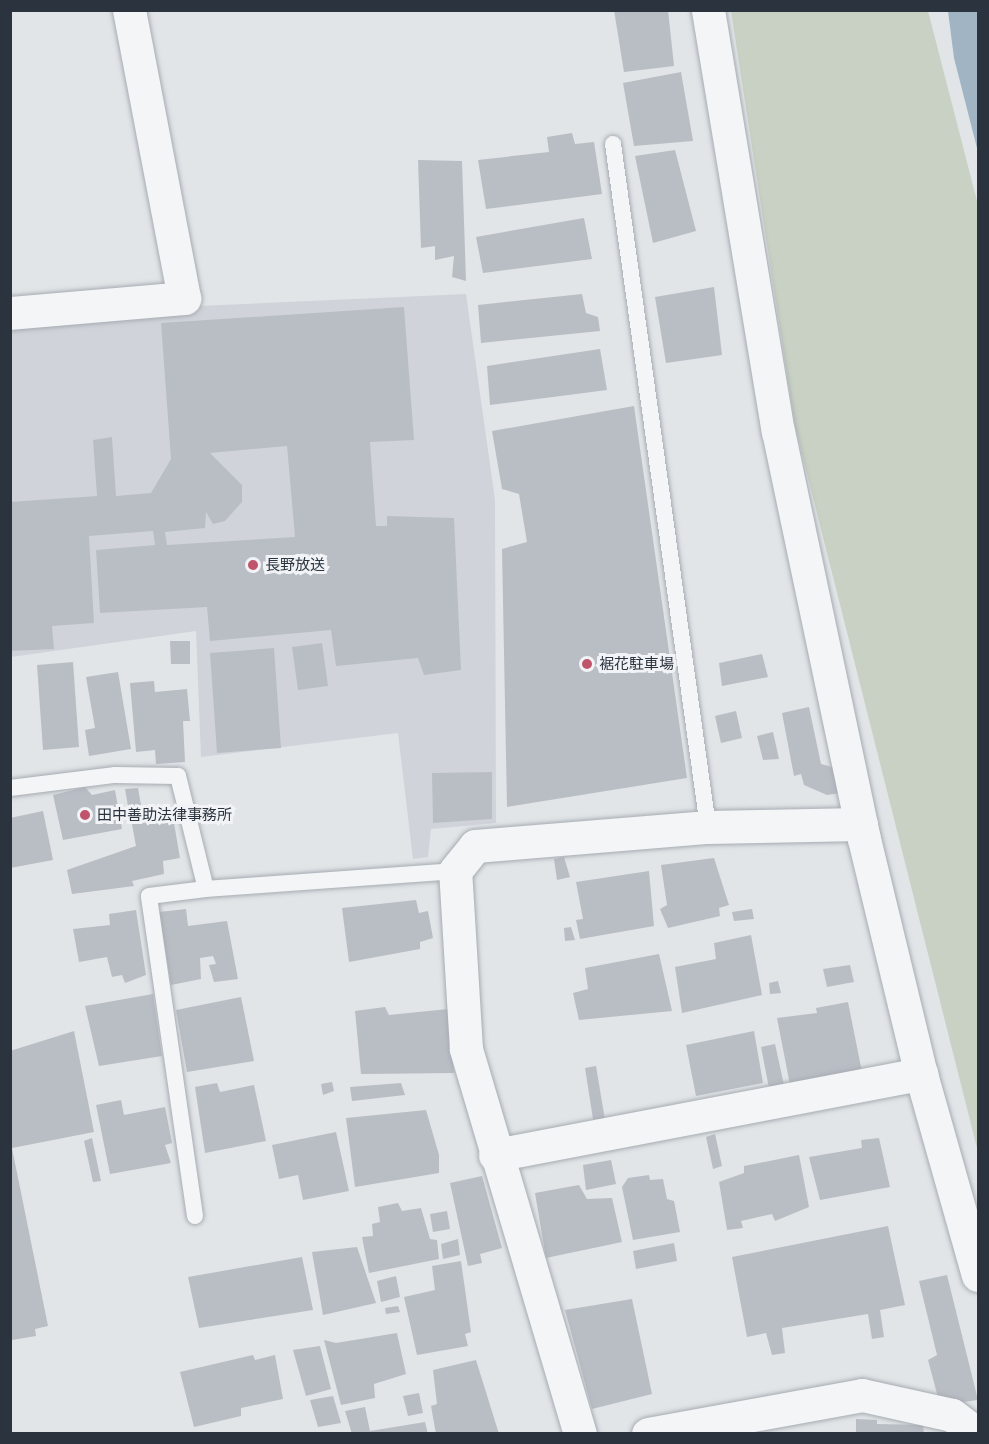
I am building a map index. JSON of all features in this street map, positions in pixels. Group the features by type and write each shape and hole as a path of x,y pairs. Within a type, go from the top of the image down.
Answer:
{"street":[{"path":"10,313 184,298 129,10"},
{"path":"708,10 778,431 861,824 921,1074 978,1275"},
{"path":"580,1434 495,1155 466,1049 455,871 475,846 708,827 861,824"},
{"path":"495,1155 921,1074"},
{"path":"648,1434 754,1423 862,1395 952,1415 977,1434"}],"lane":[{"path":"613,144 708,827"},
{"path":"10,788 115,775 178,776 206,889"},
{"path":"195,1216 149,896 206,889 455,871"}],"shaded area":[{"name":"長野放送","path":"466,294 495,500 496,823 431,829 428,857 413,859 398,733 201,757 196,631 11,657 10,323 154,308"}],"green space":[{"path":"731,11 928,11 978,205 978,1152 795,426"}],"water":[{"path":"948,11 978,11 978,152 954,58"}],"building":[{"path":"614,10 668,10 674,66 624,72"},
{"path":"681,72 693,141 634,146 623,83"},
{"path":"572,133 575,144 594,142 602,194 486,209 478,160 549,152 547,137"},
{"path":"675,150 696,231 653,243 635,156"},
{"path":"418,160 462,161 466,281 452,277 454,256 435,260 435,246 421,248"},
{"path":"584,218 592,259 483,273 476,237"},
{"path":"714,287 722,355 666,363 655,297"},
{"path":"582,294 586,313 598,317 600,331 481,343 478,305"},
{"path":"404,307 414,440 370,442 376,526 387,526 387,516 454,518 461,670 424,675 418,658 336,666 331,630 210,641 207,607 100,613 96,550 155,545 153,531 89,536 94,623 52,626 54,649 10,651 10,502 97,496 93,440 112,437 116,496 151,493 171,459 161,323","holes":["287,446 295,537 167,545 165,532 205,528 206,512 213,524 225,521 242,502 242,485 210,453"]},
{"path":"600,349 607,390 490,405 487,366"},
{"name":"裾花駐車場","path":"634,406 687,778 507,807 502,549 527,542 519,494 502,489 492,431"},
{"path":"170,641 190,641 190,664 171,664"},
{"path":"322,643 328,686 298,690 292,647"},
{"path":"274,648 281,748 217,753 210,653"},
{"path":"762,654 768,677 722,686 719,663"},
{"path":"73,662 79,747 43,750 37,665"},
{"path":"118,672 131,749 89,756 85,730 95,728 86,677"},
{"path":"154,681 155,692 187,689 190,721 183,721 185,762 156,764 155,750 136,752 130,683"},
{"path":"809,707 821,764 836,768 840,793 827,795 804,785 801,774 794,776 782,713"},
{"path":"736,711 742,738 721,743 715,716"},
{"path":"773,732 779,759 763,760 757,736"},
{"path":"492,772 492,819 433,823 432,773"},
{"path":"85,787 92,795 115,790 122,829 63,840 53,795"},
{"path":"138,788 142,811 129,812 125,789"},
{"path":"43,811 53,860 10,868 10,818"},
{"path":"172,811 180,858 163,861 164,874 132,881 134,886 72,894 67,870 136,846 131,819"},
{"path":"564,857 570,877 557,880 554,859"},
{"path":"714,858 729,905 719,908 720,916 668,928 660,909 667,905 661,865"},
{"path":"649,871 654,926 580,939 576,920 583,919 576,882"},
{"path":"416,900 419,913 428,911 433,938 420,942 420,949 349,962 342,908"},
{"path":"186,909 188,926 227,921 238,979 214,982 209,965 216,964 213,956 200,958 201,979 171,985 159,912"},
{"path":"752,909 754,919 734,921 732,912"},
{"path":"136,910 146,975 125,983 122,975 112,977 107,957 79,962 73,929 110,925 109,914"},
{"path":"571,927 575,940 565,941 564,928"},
{"path":"751,935 762,995 682,1013 675,967 716,959 714,943"},
{"path":"659,954 672,1011 579,1020 573,993 588,989 585,968"},
{"path":"850,965 854,982 827,987 823,969"},
{"path":"778,981 781,993 770,994 769,983"},
{"path":"153,994 162,1056 99,1066 85,1006"},
{"path":"241,997 254,1061 187,1072 176,1010"},
{"path":"848,1002 862,1072 790,1085 777,1018 817,1013 816,1008"},
{"path":"385,1007 389,1015 448,1009 454,1073 361,1074 355,1011"},
{"path":"74,1031 94,1132 12,1148 48,1326 35,1329 36,1336 12,1340 10,1051"},
{"path":"754,1031 763,1083 696,1096 686,1045"},
{"path":"775,1044 784,1085 769,1088 761,1047"},
{"path":"596,1066 605,1120 593,1119 585,1068"},
{"path":"332,1082 334,1091 323,1095 321,1084"},
{"path":"217,1083 220,1092 254,1085 266,1141 205,1153 195,1087"},
{"path":"401,1083 405,1095 352,1101 350,1087"},
{"path":"121,1100 124,1115 165,1107 172,1143 165,1145 171,1163 110,1174 96,1105"},
{"path":"426,1110 439,1155 439,1173 355,1187 346,1118"},
{"path":"336,1132 349,1191 303,1200 298,1175 279,1179 272,1145"},
{"path":"715,1134 722,1166 713,1169 706,1137"},
{"path":"92,1138 101,1181 93,1182 84,1141"},
{"path":"879,1138 890,1187 820,1200 809,1157 862,1148 861,1140"},
{"path":"799,1155 809,1207 775,1221 772,1214 741,1221 743,1228 727,1230 719,1182 744,1173 744,1166"},
{"path":"611,1160 616,1184 586,1190 583,1165"},
{"path":"649,1175 650,1180 663,1179 667,1199 674,1201 680,1232 633,1240 622,1187 628,1178"},
{"path":"482,1176 502,1248 480,1254 482,1263 468,1266 450,1183"},
{"path":"579,1185 587,1199 612,1198 622,1242 546,1258 535,1193"},
{"path":"398,1203 402,1211 421,1208 430,1239 437,1240 439,1259 369,1273 362,1237 373,1236 372,1224 380,1222 378,1207"},
{"path":"447,1211 450,1229 433,1232 430,1214"},
{"path":"888,1226 905,1305 880,1310 884,1337 872,1339 868,1314 782,1328 785,1353 772,1355 766,1333 747,1337 732,1257"},
{"path":"458,1239 460,1255 443,1259 441,1244"},
{"path":"674,1243 677,1261 636,1269 633,1251"},
{"path":"357,1247 376,1303 323,1315 312,1252"},
{"path":"302,1257 313,1310 199,1328 188,1277"},
{"path":"461,1261 471,1332 465,1334 468,1346 417,1355 404,1297 435,1290 432,1266"},
{"path":"947,1275 978,1400 940,1405 928,1360 937,1355 919,1281"},
{"path":"396,1276 400,1297 381,1302 377,1281"},
{"path":"632,1299 652,1394 592,1409 565,1310"},
{"path":"398,1306 400,1312 386,1314 385,1308"},
{"path":"397,1333 406,1374 374,1384 375,1398 341,1405 324,1340 336,1343"},
{"path":"320,1346 331,1389 306,1396 293,1350"},
{"path":"253,1355 255,1360 275,1355 283,1399 241,1408 241,1416 194,1427 180,1372"},
{"path":"476,1360 499,1434 436,1434 431,1406 437,1404 433,1370"},
{"path":"419,1393 423,1413 408,1416 403,1396"},
{"path":"333,1396 341,1423 318,1427 310,1400"},
{"path":"365,1407 370,1431 425,1422 428,1434 352,1434 345,1411"},
{"path":"856,1419 877,1420 877,1424 923,1425 924,1434 856,1434"}],"place":[{"name":"長野放送","path":"253,565"},
{"name":"裾花駐車場","path":"587,664"},
{"name":"田中善助法律事務所","path":"85,815"}]}
